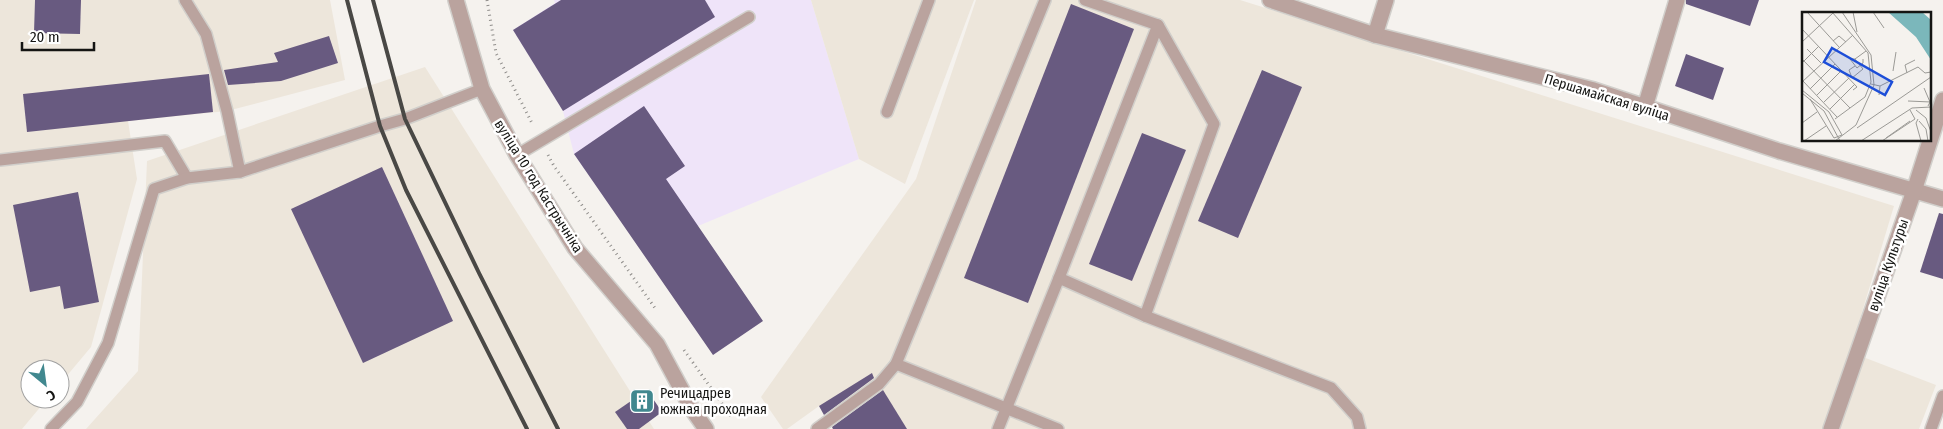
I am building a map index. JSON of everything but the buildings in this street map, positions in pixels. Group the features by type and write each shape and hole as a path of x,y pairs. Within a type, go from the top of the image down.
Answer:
{"street":[{"name":"вуліца 10 год Кастрычніка","path":"456,0 482,88 517,154 575,248 657,344 692,408 706,429"},
{"name":"Першамайская вуліца","path":"1270,0 1375,35 1594,90 1778,151 1943,199"},
{"path":"1375,35 1386,0"},
{"path":"1645,107 1678,0"},
{"name":"вуліца Культуры","path":"1930,141 1943,100"},
{"name":"вуліца Культуры","path":"1831,429 1930,141"}],"lane":[{"path":"185,0 206,34 227,111 240,172"},
{"path":"887,112 929,0"},
{"path":"817,429 879,384 896,364 1045,0"},
{"path":"1084,0 1158,26 1214,124 1145,316"},
{"path":"517,154 749,17"},
{"path":"998,429 1158,26"},
{"path":"51,429 77,402 108,343 154,188 187,178 240,172 405,119 482,88"},
{"path":"0,160 165,141 187,178"},
{"path":"1058,278 1145,316 1331,388 1357,417 1360,429"},
{"path":"896,364 1058,429"},
{"path":"1931,429 1943,396"}],"path":[{"path":"487,0 496,53 554,166 658,312"},
{"path":"680,343 733,419"}],"shaded area":[{"path":"0,0 330,0 345,80 227,111 128,121 137,179 91,347 70,372 70,359 20,359 20,409 39,409 22,429 0,429"},
{"path":"554,0 811,0 859,159 698,226 628,205 615,213 574,154 563,111 513,30 555,3"},
{"path":"811,0 974,0 905,184 859,159"},
{"path":"976,0 1240,0 1894,206 1850,352 1936,385 1919,429 833,429 819,406 787,429 783,429 761,397 916,179"},
{"path":"425,67 654,429 86,429 138,371 147,161"}],"railway":[{"path":"347,0 380,126 406,190 527,429"},
{"path":"373,0 405,119 479,273 558,429"}],"place":[{"name":"Речицадрев южная проходная","path":"642,401"}]}
